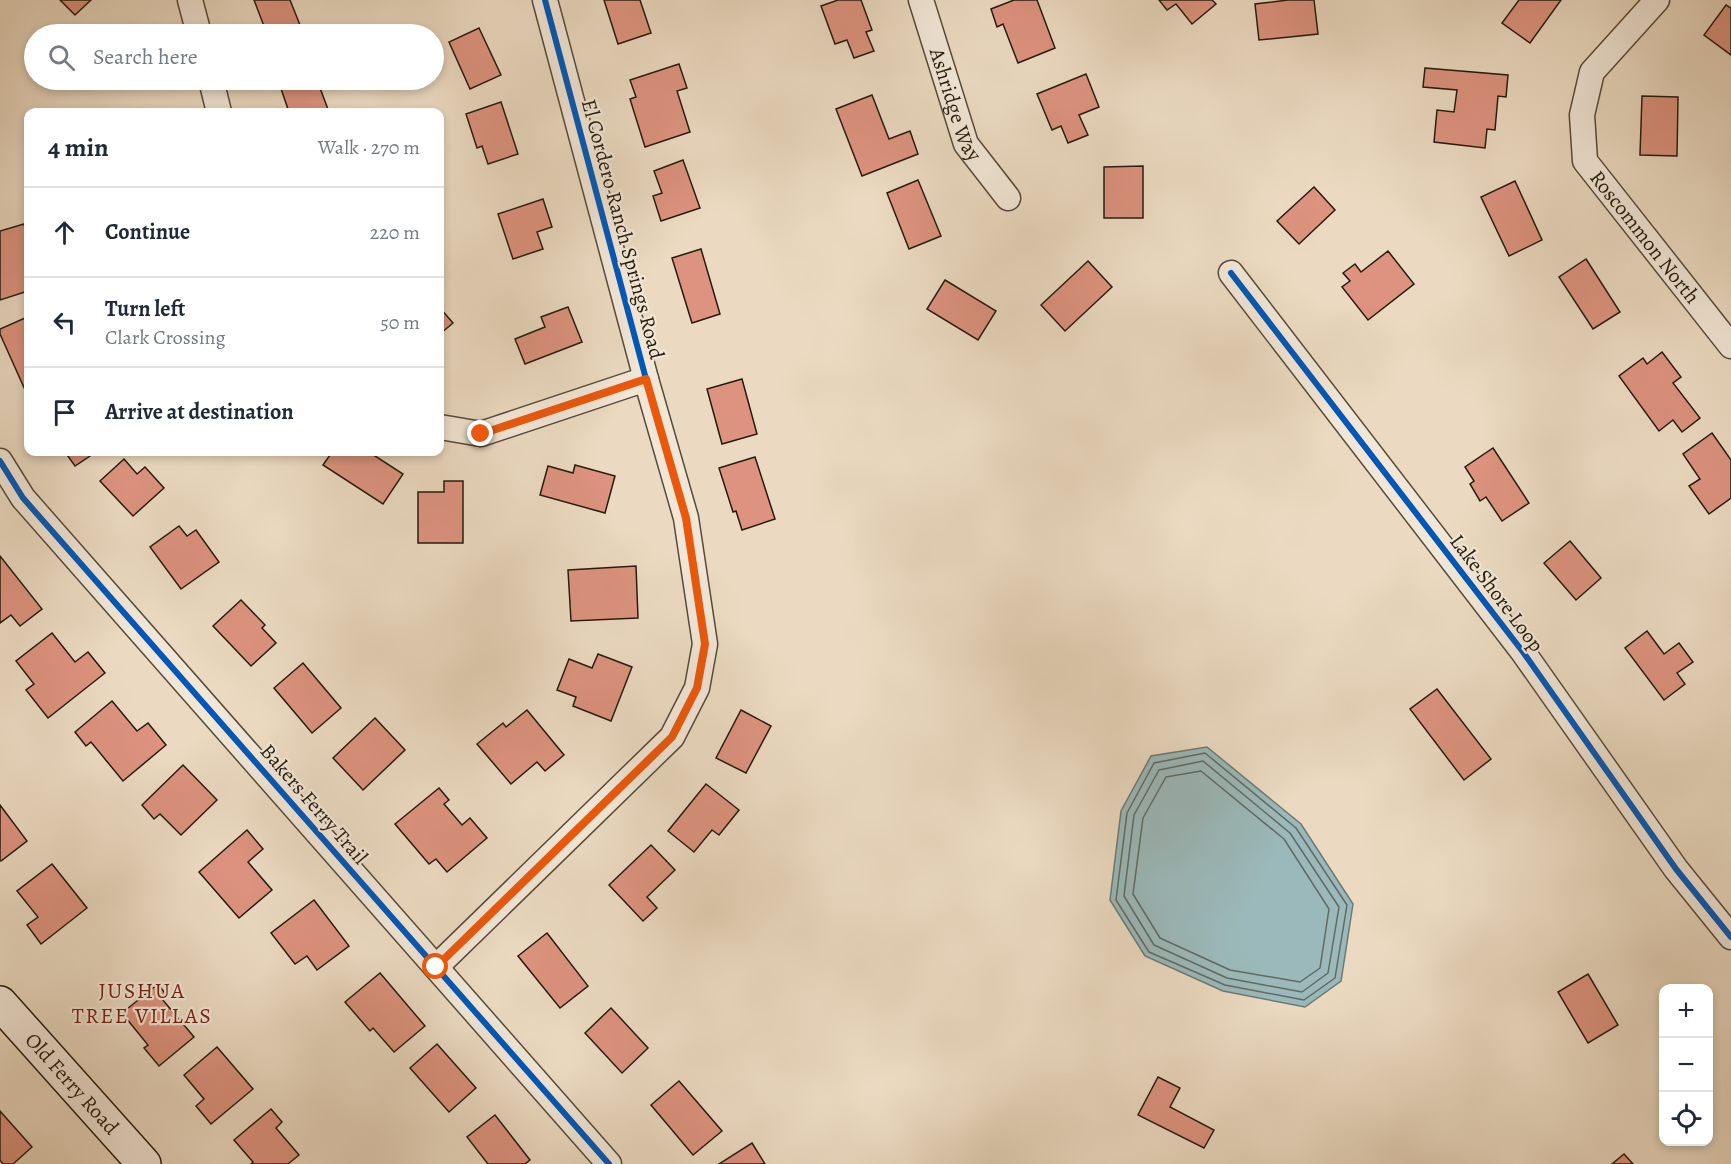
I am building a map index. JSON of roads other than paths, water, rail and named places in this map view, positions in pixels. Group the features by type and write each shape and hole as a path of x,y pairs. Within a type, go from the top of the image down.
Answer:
{"street":[{"path":"190,0 196,24"},
{"name":"El Cordero Ranch Springs Road","path":"436,967 672,737 697,688 705,644 686,518 646,379 545,0"},
{"name":"Ashridge Way","path":"921,0 966,144 1008,198"},
{"name":"Roscommon North","path":"1657,0 1592,72 1582,115 1585,161 1731,346"},
{"path":"214,90 218,108"},
{"name":"Lake Shore Loop","path":"1231,273 1523,652 1676,869 1731,937"},
{"path":"444,428 481,434 646,379"},
{"name":"Bakers Ferry Trail","path":"0,461 23,498 609,1164"},
{"name":"Old Ferry Road","path":"0,1003 144,1164"}],"water":[{"path":"1207,747 1301,824 1353,904 1341,981 1305,1007 1223,991 1145,956 1110,900 1121,811 1151,756"}],"district":[{"name":"JUSHUA TREE VILLAS","path":"142,1004"}]}
